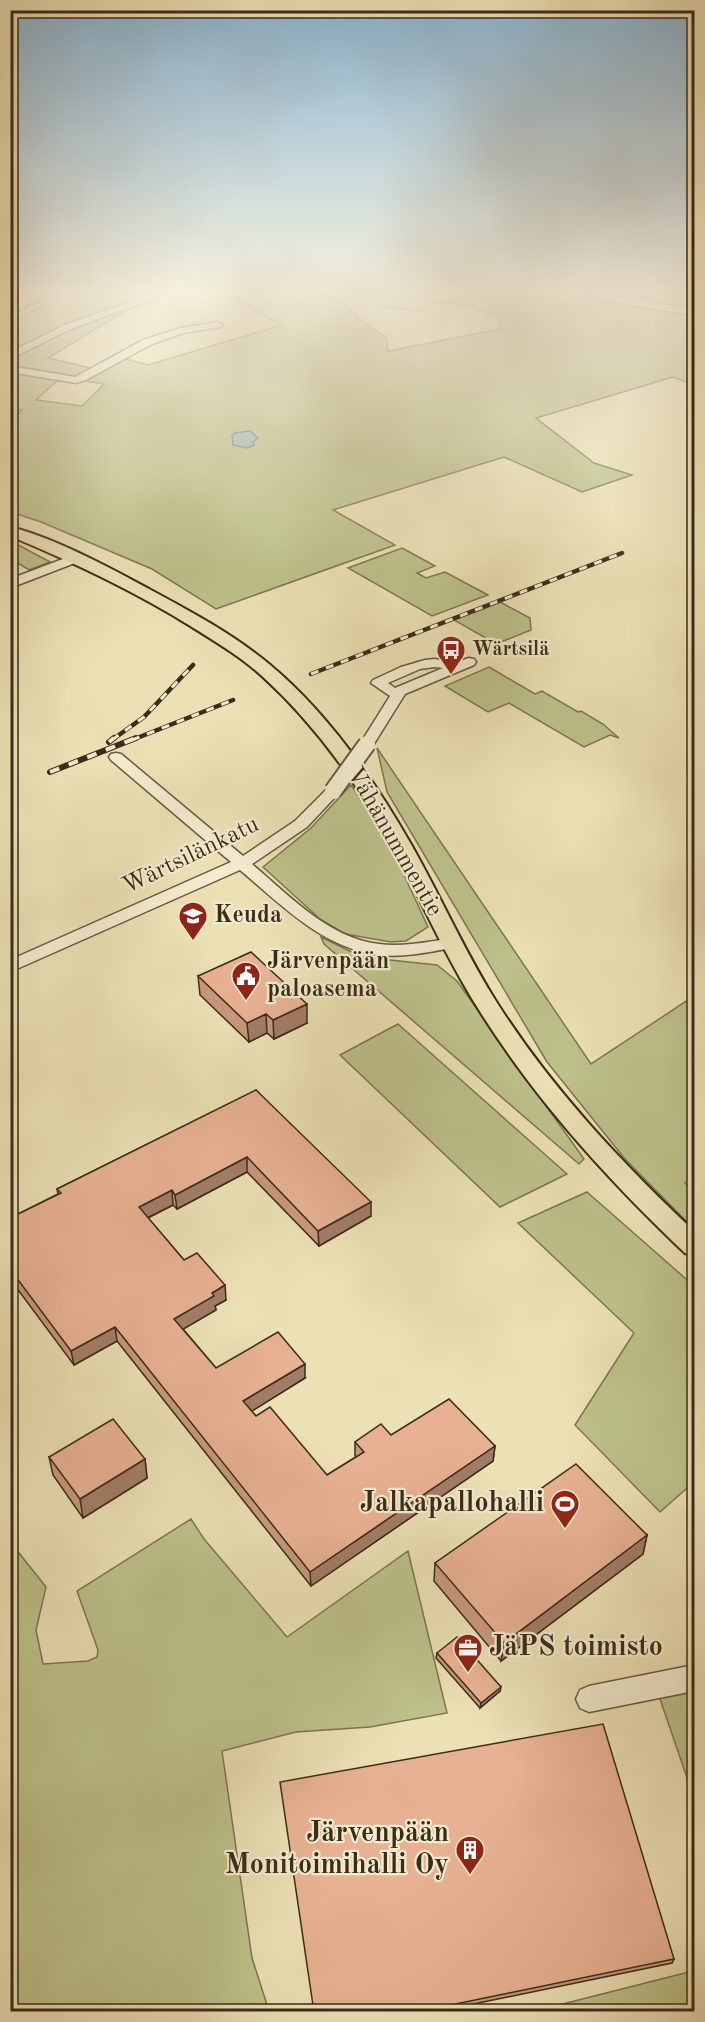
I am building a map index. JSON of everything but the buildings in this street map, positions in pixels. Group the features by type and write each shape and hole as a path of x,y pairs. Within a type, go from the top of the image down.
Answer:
{"main road":[{"name":"Vähänummentie","path":"10,531 76,558 170,606 267,670 314,718 343,755 395,834 452,943 502,1028 554,1100 615,1168 694,1246"}],"street":[{"path":"10,584 76,558"},
{"path":"454,668 446,663 430,662 378,683 397,695 407,688 469,662"},
{"name":"Wärtsilänkatu","path":"10,967 241,864 301,824 333,791 367,744 397,695"},
{"path":"116,757 313,923 339,939 371,950 404,952 452,943"},
{"path":"589,1699 694,1678"}],"green space":[{"path":"11,383 54,383 36,400 82,406 104,384 100,383 652,383 536,418 594,463 632,475 582,492 504,457 333,510 395,545 216,609 152,569 41,522 11,512 11,421 22,410 11,408"},
{"path":"10,541 50,562 29,570 11,559"},
{"path":"402,548 435,566 417,573 426,578 445,572 488,595 432,616 348,568"},
{"path":"500,602 530,618 531,630 496,644 454,620"},
{"path":"489,667 535,694 542,691 578,712 581,711 603,724 619,738 610,735 584,747 509,703 488,712 445,686"},
{"path":"377,748 591,1064 694,996 694,1177 685,1183 694,1191 694,1229 625,1159 547,1062 387,792"},
{"path":"351,785 387,838 428,927 406,941 391,942 345,934 320,919 263,867 311,828"},
{"path":"321,937 362,957 437,965 457,981 584,1159 579,1164 324,944"},
{"path":"398,1024 567,1174 500,1207 340,1055"},
{"path":"587,1192 694,1286 694,1482 660,1512 575,1425 634,1333 518,1223"},
{"path":"191,1519 204,1539 287,1637 408,1551 447,1713 370,1727 296,1732 222,1751 252,1958 269,2011 11,2011 11,1543 46,1587 36,1630 43,1664 88,1661 97,1657 98,1650 77,1591"},
{"path":"694,1689 694,1798 659,1696"},
{"path":"694,1971 694,2011 535,2011 685,1973"}],"water":[{"path":"250,431 258,438 253,442 254,445 247,448 233,445 232,435"}],"railway":[{"path":"311,674 622,553"},
{"path":"112,740 144,717 193,665"},
{"path":"132,740 233,700"},
{"path":"109,742 114,738"},
{"path":"50,772 136,738"}],"place":[{"name":"Wärtsilä","path":"451,676"},
{"name":"Keuda","path":"193,942"},
{"name":"Järvenpään paloasema","path":"246,1002"},
{"name":"Jalkapallohalli","path":"565,1530"},
{"name":"JäPS toimisto","path":"468,1674"},
{"name":"Järvenpään Monitoimihalli Oy","path":"470,1876"}]}
